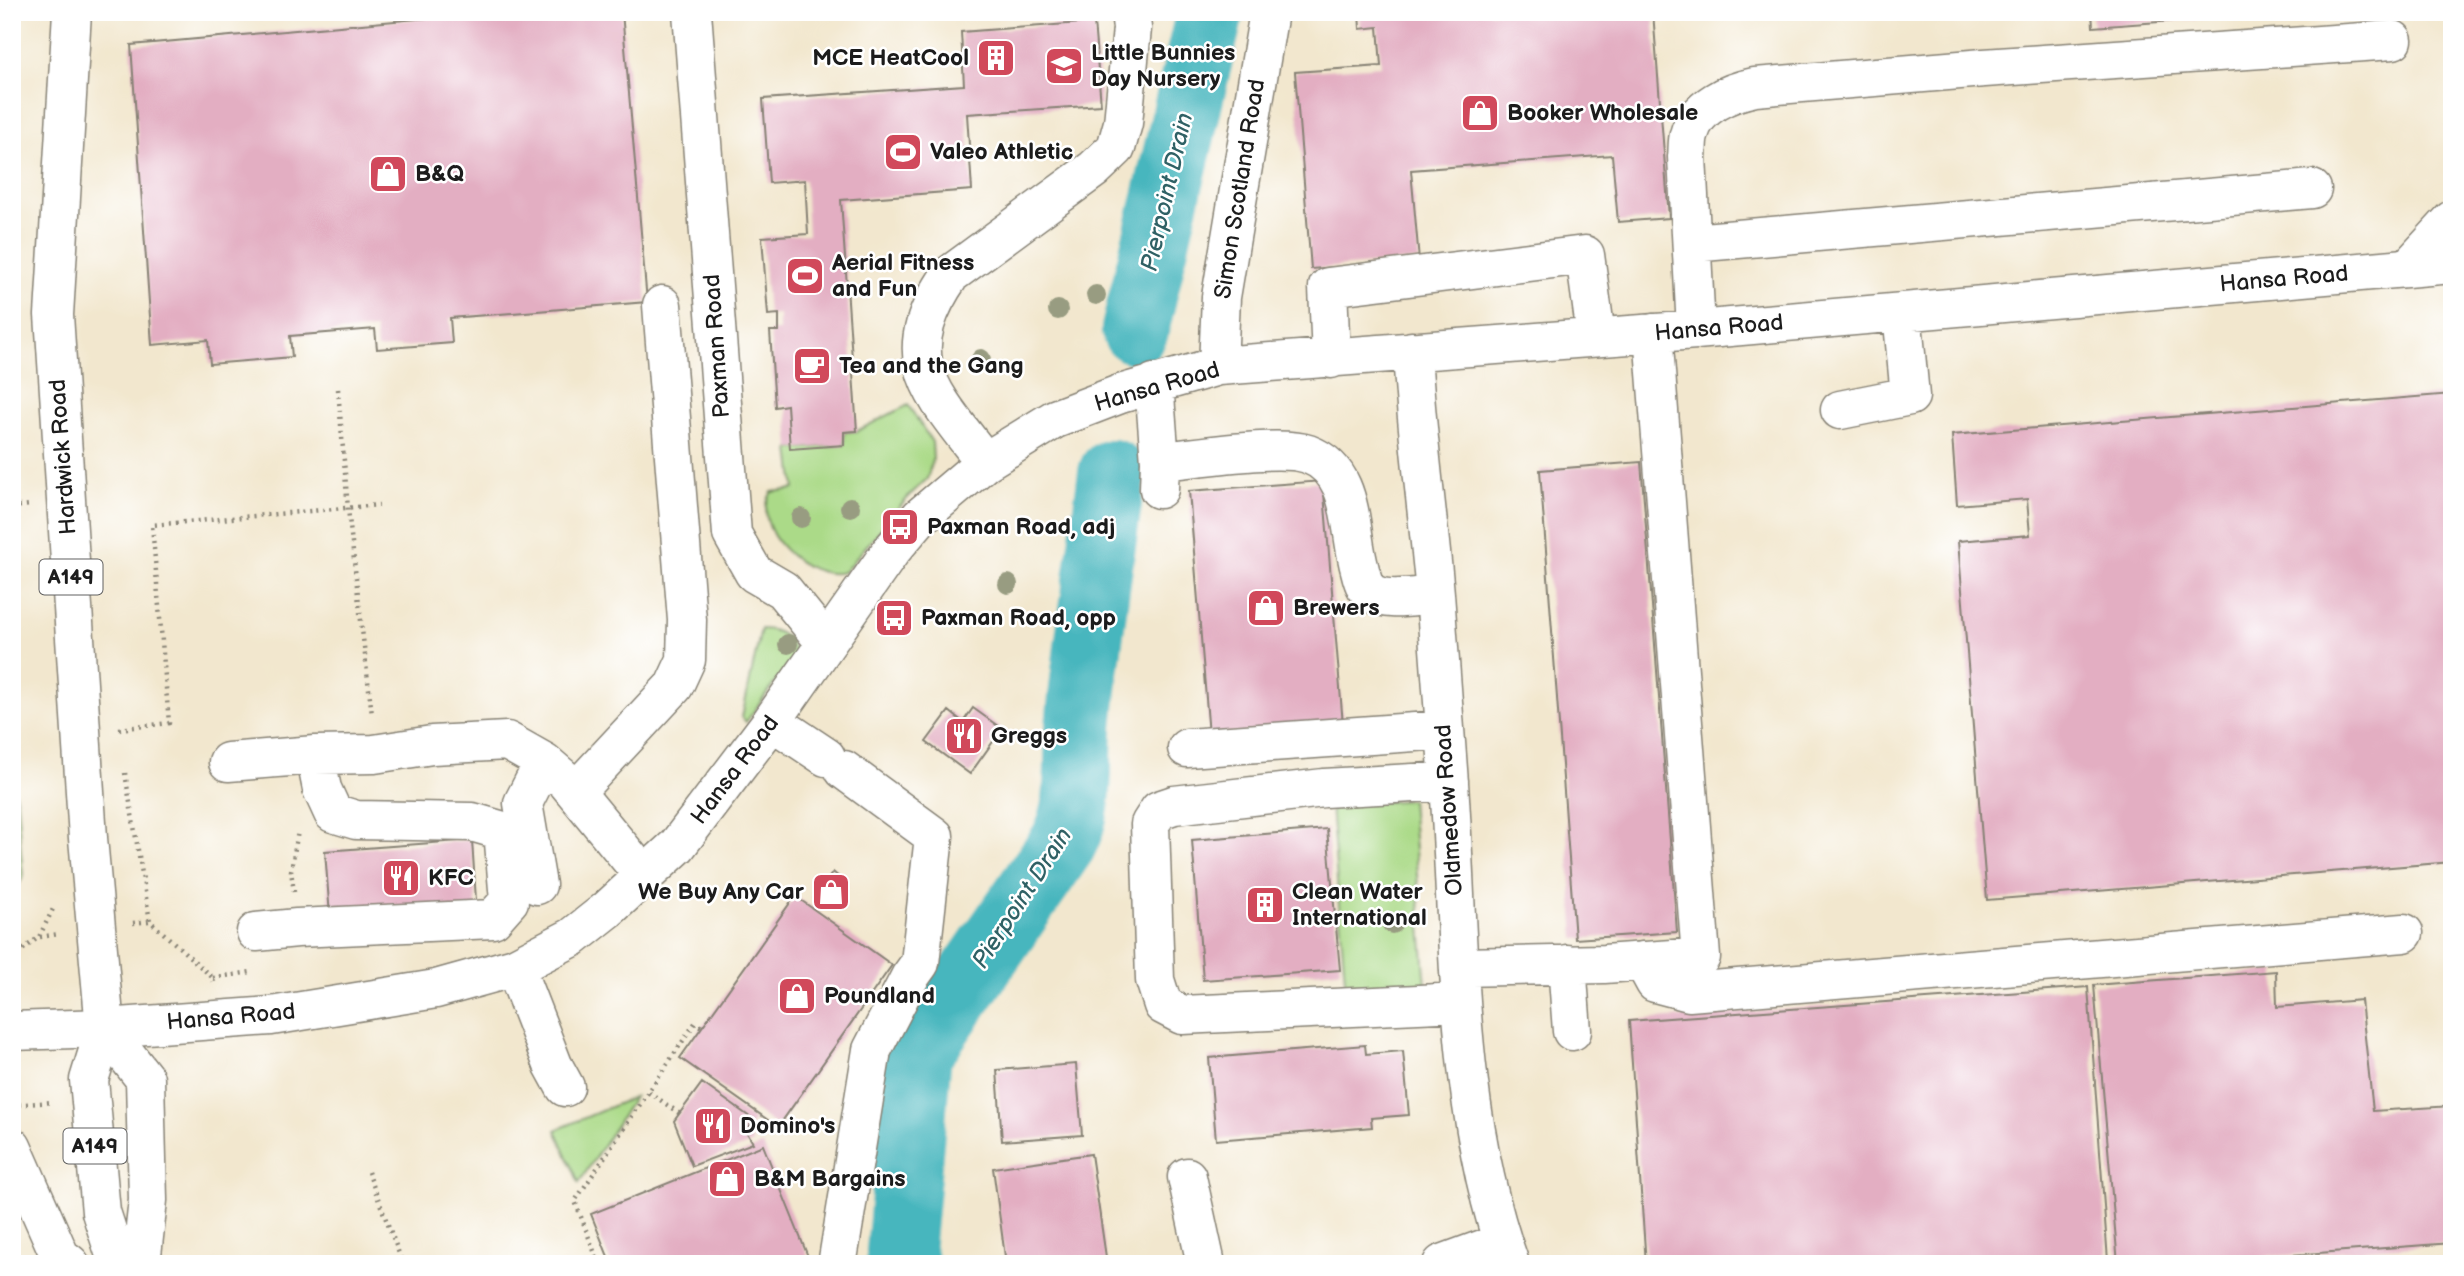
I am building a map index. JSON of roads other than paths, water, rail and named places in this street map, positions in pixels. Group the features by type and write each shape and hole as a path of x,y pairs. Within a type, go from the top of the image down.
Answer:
{"street":[{"name":"Hardwick Road","path":"72,12 54,315 88,838 105,1028 89,1080 101,1212 118,1264"},
{"name":"Paxman Road","path":"692,12 732,534 754,573 783,590 825,642"},
{"path":"985,462 939,401 925,373 920,346 925,321 935,297 951,274 1094,169 1116,148 1123,123 1132,28 1129,12"},
{"name":"Simon Scotland Road","path":"1218,366 1221,297 1269,12"},
{"path":"1696,330 1687,157 1689,133 1700,115 1717,101 1736,91 1998,67 2392,40"},
{"path":"1692,243 2312,188"},
{"path":"2408,268 2452,220"},
{"path":"1331,359 1328,287 1585,256 1597,336"},
{"name":"Hansa Road","path":"12,1031 105,1028 271,1016 436,989 515,967 573,937 677,846 772,721 891,551 920,517 985,462 1055,419 1154,383 1218,366 1696,330 2452,264"},
{"path":"576,791 674,686 686,660 687,620 662,305"},
{"path":"1840,410 1910,396 1902,312"},
{"path":"1448,781 1324,788 1174,805 1159,810 1150,824 1154,981 1163,1005 1182,1015 1460,984 1567,964 1700,957 1653,333"},
{"name":"Oldmedow Road","path":"1412,351 1435,595 1460,984 1477,1139 1506,1253"},
{"path":"1154,383 1160,475 1286,450 1309,455 1328,467 1341,483 1348,503 1357,562 1363,582 1371,593 1385,598 1435,595"},
{"path":"772,721 934,836 920,963 872,1050 839,1264"},
{"path":"1187,748 1443,730"},
{"path":"228,762 314,755 363,755 432,745 507,741 544,762 576,791 644,876"},
{"path":"256,932 493,919 509,901 503,831 472,822 356,820 333,813 322,789 314,755"},
{"path":"537,885 523,803 544,762"},
{"path":"1643,961 1655,983 1689,992 2404,933"},
{"path":"1567,964 1572,1031"},
{"path":"515,967 553,1065 565,1087"},
{"path":"105,1028 145,1079 148,1200 141,1264"},
{"path":"12,1147 60,1256 70,1264"},
{"path":"1187,1177 1206,1264"},
{"path":"1442,1264 1506,1253"}],"waterway":[{"name":"Pierpoint Drain","path":"1135,330 1210,12"},
{"name":"Pierpoint Drain","path":"905,1264 900,1252 918,1054 1063,843 1074,813 1083,687 1112,473"}],"place":[{"name":"MCE HeatCool","path":"996,58"},
{"name":"Little Bunnies Day Nursery","path":"1064,66"},
{"name":"Booker Wholesale","path":"1480,113"},
{"name":"Valeo Athletic","path":"903,152"},
{"name":"B&Q","path":"388,174"},
{"name":"Aerial Fitness and Fun","path":"805,276"},
{"name":"Tea and the Gang","path":"812,366"},
{"name":"Paxman Road, adj","path":"900,527"},
{"name":"Brewers","path":"1266,608"},
{"name":"Paxman Road, opp","path":"894,618"},
{"name":"Greggs","path":"964,736"},
{"name":"KFC","path":"401,878"},
{"name":"We Buy Any Car","path":"831,892"},
{"name":"Clean Water International","path":"1265,905"},
{"name":"Poundland","path":"797,996"},
{"name":"Domino's","path":"713,1126"},
{"name":"B&M Bargains","path":"727,1179"}]}
